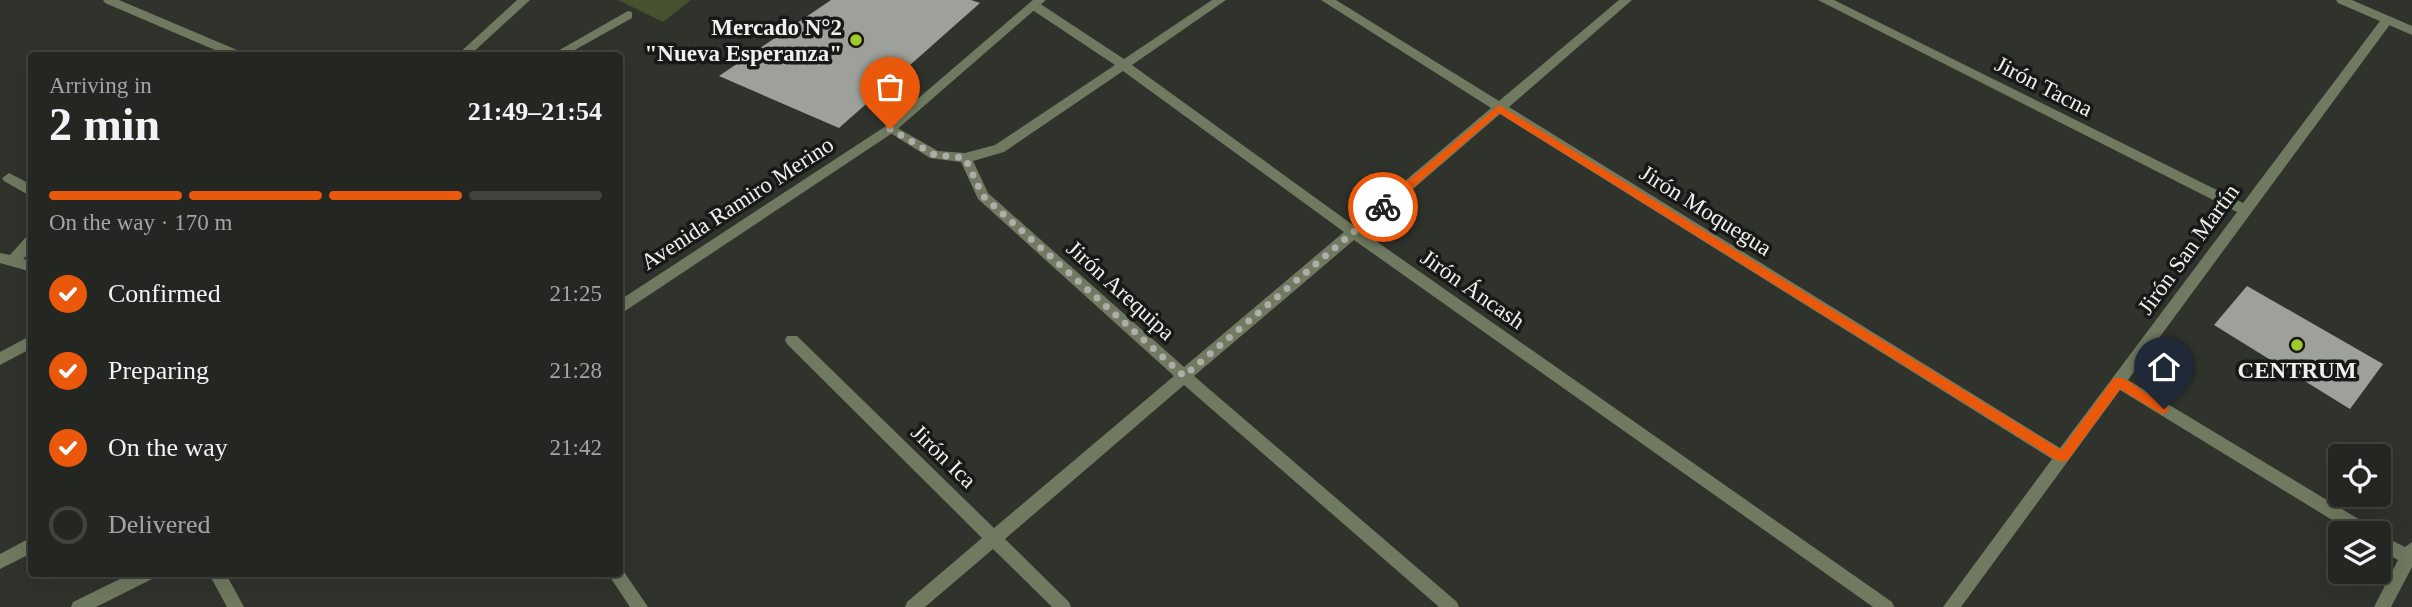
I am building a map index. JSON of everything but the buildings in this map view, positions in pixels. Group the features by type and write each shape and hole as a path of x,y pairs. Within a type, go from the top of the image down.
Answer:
{"street":[{"path":"109,0 231,52"},
{"path":"466,52 524,0"},
{"path":"890,129 935,155 965,158 999,149 1220,0"},
{"name":"Jirón Moquegua","path":"1327,0 2062,457"},
{"path":"913,607 1626,0"},
{"name":"Jirón Tacna","path":"1824,0 2245,210"},
{"path":"2342,0 2412,31"},
{"name":"Jirón Áncash","path":"1037,3 1353,232 1886,607"},
{"name":"Avenida Ramiro Merino","path":"623,305 890,129 1037,3"},
{"path":"562,52 628,15"},
{"name":"Jirón San Martín","path":"1951,607 2387,20"},
{"name":"Jirón Arequipa","path":"965,158 983,196 1184,376 1451,607"},
{"path":"9,178 28,190"},
{"path":"6,260 28,243"},
{"path":"6,260 28,266"},
{"name":"Jirón Ica","path":"792,340 995,537 1063,607"},
{"path":"0,359 28,343"},
{"path":"2119,382 2348,521"},
{"path":"0,562 28,546"},
{"path":"2382,607 2411,556 2391,546"},
{"path":"79,607 140,577"},
{"path":"219,577 236,607"},
{"path":"618,577 640,607"}],"green space":[{"path":"618,0 691,0 663,22"}],"way so far":[{"path":"890,129 935,155 965,158 983,196 1184,376 1383,207"}],"place":[{"name":"Mercado N°2 \"Nueva Esperanza\"","path":"856,40"},
{"name":"CENTRUM","path":"2297,345"}],"route":[{"path":"1383,207 1499,108 2062,457 2119,382 2164,409"}]}
